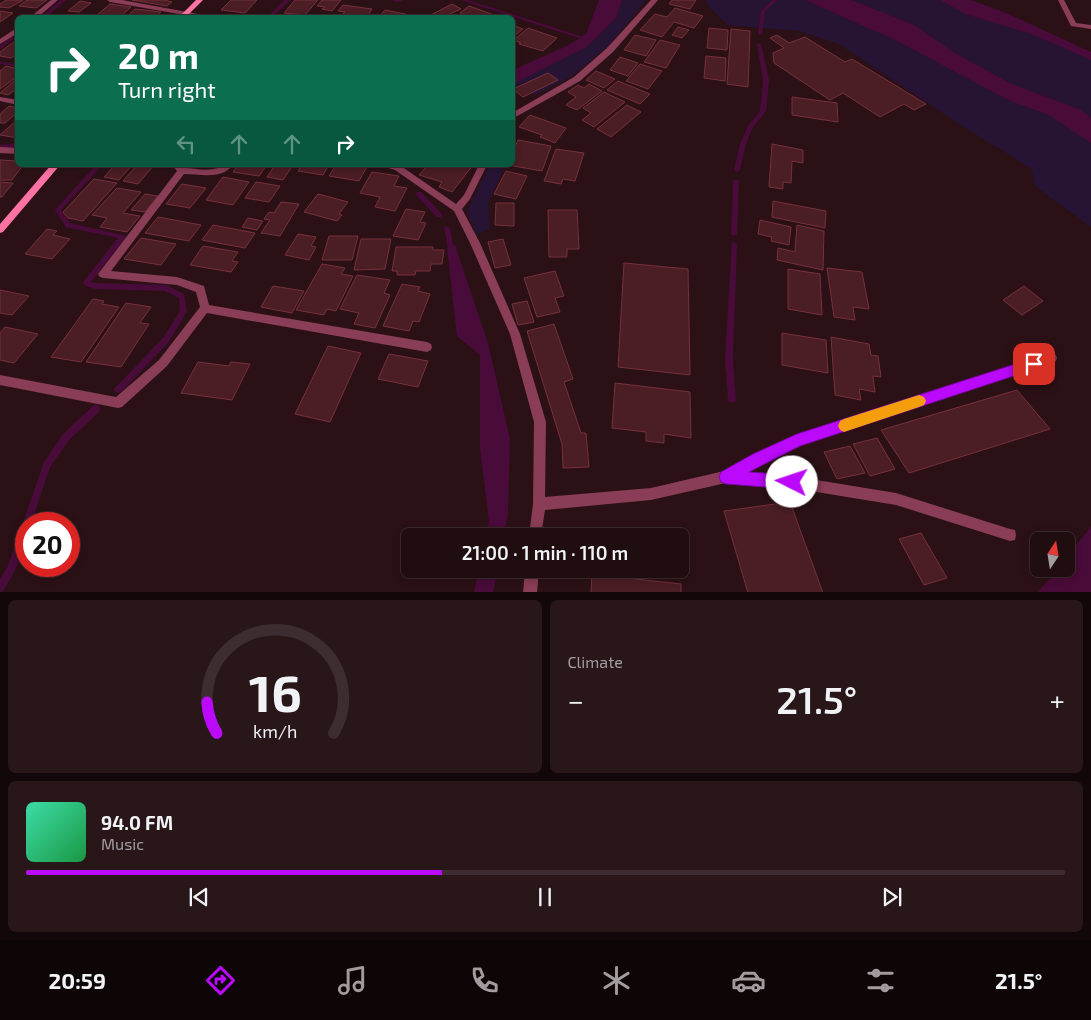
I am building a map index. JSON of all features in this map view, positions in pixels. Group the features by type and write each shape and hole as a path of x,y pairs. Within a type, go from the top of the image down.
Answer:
{"main road":[{"path":"183,15 200,0"},
{"path":"0,230 54,167"}],"street":[{"path":"36,15 55,0"},
{"path":"110,0 183,15"},
{"path":"515,115 577,79 610,50 655,0"},
{"path":"1062,0 1073,25 1091,27"},
{"path":"0,42 15,33"},
{"path":"0,99 15,102"},
{"path":"0,150 15,151"},
{"path":"205,308 200,289 177,281 103,274 164,196 179,168 212,173 223,171 226,167"},
{"path":"400,167 439,198 457,208 475,244 514,334 540,422 539,504 536,528"},
{"path":"457,208 467,197 482,167"},
{"path":"205,308 427,347"},
{"path":"0,380 118,403 163,363 205,308"},
{"path":"539,504 651,494 726,477 758,459 797,441 1052,358"},
{"path":"726,477 792,482 896,499 1010,535"},
{"path":"530,592 531,578"}],"shaded area":[{"path":"599,0 622,0 616,18 587,47 515,83 515,69 569,45 586,34"},
{"path":"622,0 646,0 607,47 572,76 536,95 515,89 515,83 587,47 616,18"},
{"path":"706,0 805,0 895,40 1010,101 1049,115 1091,143 1091,227 1035,186 1032,169 959,124 839,44 799,31 728,25 709,7"},
{"path":"805,0 852,0 914,25 955,53 1012,84 1081,110 1091,118 1091,143 1049,115 1010,101 895,40"},
{"path":"852,0 940,0 965,14 1031,34 1091,60 1091,118 1081,110 1012,84 955,53 914,25"},
{"path":"940,0 971,0 1006,13 1091,52 1091,60 1031,34 965,14"},
{"path":"489,167 504,167 488,203 490,229 477,234 467,211"},
{"path":"455,245 488,343 510,439 508,514 505,528 487,528 489,521 480,448 480,355 457,336 447,247"},
{"path":"1091,527 1091,592 1038,592 1050,578 1075,578 1075,547"},
{"path":"477,578 496,578 493,592 474,592"}],"building":[{"path":"6,0 23,0 9,8 0,7 0,4"},
{"path":"27,0 47,0 36,8 19,6"},
{"path":"132,0 164,0 172,2 167,6"},
{"path":"231,0 257,0 245,13 221,10"},
{"path":"295,0 318,0 305,15 284,13"},
{"path":"322,0 341,0 332,11 322,9 325,7 317,6"},
{"path":"672,0 696,0 690,9 669,4"},
{"path":"80,1 91,3 79,12 68,11"},
{"path":"110,4 131,7 122,15 97,15"},
{"path":"452,4 461,9 450,14 452,15 431,15"},
{"path":"343,5 372,9 368,15 342,15 345,12 338,11"},
{"path":"469,6 494,15 465,15 460,13"},
{"path":"675,8 703,16 694,28 674,22 662,37 640,30 655,14 667,17"},
{"path":"135,9 161,12 158,15 128,15"},
{"path":"385,10 410,15 381,15"},
{"path":"0,11 13,13 0,22"},
{"path":"515,26 523,29 515,36"},
{"path":"678,27 689,30 682,38 672,35"},
{"path":"528,28 557,38 543,51 519,44 521,43 515,39"},
{"path":"709,28 728,30 727,50 707,48"},
{"path":"731,29 750,31 748,87 727,84"},
{"path":"635,35 656,40 646,56 624,50"},
{"path":"777,35 789,43 805,37 845,62 852,59 926,104 914,110 904,104 880,117 843,93 830,100 774,63 773,53 784,48 770,38"},
{"path":"660,40 680,45 666,68 644,62"},
{"path":"15,41 15,55 11,58 0,56 0,52"},
{"path":"706,56 726,58 725,81 704,78"},
{"path":"620,57 638,63 628,76 610,70"},
{"path":"640,64 662,71 648,89 626,81"},
{"path":"6,66 15,68 15,78 0,89 0,71"},
{"path":"596,71 615,79 604,88 586,80"},
{"path":"548,73 558,80 523,97 515,91 515,88"},
{"path":"15,80 15,90 8,95 0,93"},
{"path":"618,81 650,94 640,104 607,90"},
{"path":"589,84 602,91 577,110 566,105 576,97 568,92 578,85 584,88"},
{"path":"604,92 625,102 594,127 582,120 591,113 583,108"},
{"path":"792,97 837,103 838,122 792,115"},
{"path":"627,105 641,112 611,137 597,129"},
{"path":"9,106 15,107 15,115 5,123 0,123 0,114"},
{"path":"530,115 566,128 555,143 540,137 542,135 519,127"},
{"path":"15,122 15,138 0,135"},
{"path":"518,140 551,146 542,171 515,166 515,147"},
{"path":"772,144 803,150 803,163 792,161 791,183 783,182 783,189 769,187"},
{"path":"556,149 584,153 575,181 563,179 561,184 544,181"},
{"path":"0,160 15,161 15,167 22,167 12,180 0,180"},
{"path":"113,167 130,167 119,180 104,177"},
{"path":"135,167 152,167 138,184 123,181"},
{"path":"237,167 266,167 259,176 233,172"},
{"path":"274,167 292,167 283,180 267,177"},
{"path":"301,167 328,167 323,175 298,171"},
{"path":"335,167 367,167 359,181 329,176"},
{"path":"426,167 471,167 452,192 439,187 442,182 419,175"},
{"path":"506,171 527,176 516,199 494,194"},
{"path":"372,172 399,176 394,186 407,188 395,211 375,207 380,197 360,193"},
{"path":"223,177 249,182 233,205 206,200"},
{"path":"94,179 117,183 83,221 68,218 63,212"},
{"path":"0,182 13,183 2,197 0,197"},
{"path":"256,182 280,186 269,202 245,198"},
{"path":"182,184 206,188 190,208 166,204"},
{"path":"117,188 141,192 123,213 140,216 127,232 100,227 107,218 92,215"},
{"path":"145,194 158,196 145,212 131,210"},
{"path":"318,194 348,202 339,214 342,215 337,221 304,212"},
{"path":"773,201 826,211 825,228 772,217"},
{"path":"281,202 299,204 280,236 261,233 270,220 264,219 269,212 274,213"},
{"path":"496,203 514,203 514,226 495,225"},
{"path":"406,209 425,212 420,222 426,223 418,240 393,236"},
{"path":"548,210 577,210 579,249 567,249 567,257 549,257"},
{"path":"158,217 201,225 189,241 145,233"},
{"path":"248,218 263,221 257,230 242,227"},
{"path":"760,220 791,227 789,245 771,241 772,237 758,234"},
{"path":"213,225 255,233 245,248 202,240"},
{"path":"797,225 824,231 823,270 777,260 778,248 795,252"},
{"path":"47,229 57,231 53,235 70,239 52,259 25,254"},
{"path":"298,234 316,237 311,246 316,247 309,260 285,255"},
{"path":"329,236 358,236 352,260 322,260"},
{"path":"141,238 176,244 161,265 124,259"},
{"path":"361,239 391,239 385,269 354,270"},
{"path":"503,239 511,265 495,268 488,242"},
{"path":"203,246 238,252 232,261 238,262 231,272 190,265"},
{"path":"396,247 433,247 433,250 444,250 442,264 431,264 430,271 416,271 415,275 397,275 397,271 392,271"},
{"path":"624,263 688,269 690,375 618,367"},
{"path":"322,264 345,268 341,274 353,276 336,311 327,309 324,315 296,310"},
{"path":"827,268 862,272 869,309 853,307 855,320 834,317"},
{"path":"788,269 820,274 822,315 788,309"},
{"path":"555,271 564,296 555,298 560,312 537,317 524,278"},
{"path":"357,275 390,280 384,293 390,295 375,328 354,324 359,313 340,309"},
{"path":"402,284 420,287 418,291 430,294 419,322 413,321 409,331 383,326"},
{"path":"273,286 304,291 292,313 261,307"},
{"path":"1024,286 1043,301 1022,315 1003,300"},
{"path":"0,290 29,296 12,315 0,313"},
{"path":"93,299 104,301 102,304 119,307 81,362 51,357"},
{"path":"527,301 534,322 518,325 512,304"},
{"path":"126,303 151,307 140,323 149,324 121,367 86,362"},
{"path":"554,324 573,379 564,382 581,433 586,433 589,467 563,468 562,444 527,331"},
{"path":"5,327 38,334 14,363 0,360 0,333"},
{"path":"782,333 826,340 828,373 782,365"},
{"path":"831,337 869,344 871,355 878,356 881,377 873,376 875,392 859,389 861,400 835,395"},
{"path":"328,346 361,353 330,422 295,414"},
{"path":"389,354 428,361 418,387 378,379"},
{"path":"198,362 229,366 231,362 250,364 232,400 181,393"},
{"path":"615,383 690,392 691,438 664,434 664,443 646,441 646,432 612,428"},
{"path":"1017,390 1050,429 909,473 881,430"},
{"path":"877,438 895,469 870,476 853,444"},
{"path":"850,446 865,473 837,479 824,452"},
{"path":"790,502 823,592 748,592 724,511"},
{"path":"921,533 947,578 924,585 899,539"},
{"path":"592,578 628,578 681,584 681,592 591,592"}],"waterway":[{"path":"45,15 64,0"},
{"path":"273,14 288,0"},
{"path":"394,0 401,0"},
{"path":"463,0 511,15"},
{"path":"760,34 763,11 776,0"},
{"path":"515,16 581,37"},
{"path":"0,48 13,38"},
{"path":"737,170 743,144 751,126 763,111 766,80 759,44"},
{"path":"0,63 15,66"},
{"path":"0,147 15,145"},
{"path":"97,167 58,210 68,225 123,237 86,283 95,286 166,288 182,296 184,311 166,340 118,390"},
{"path":"734,234 736,181"},
{"path":"419,194 439,215"},
{"path":"447,228 452,254"},
{"path":"732,399 729,360 734,244"},
{"path":"31,512 47,465 66,437 96,409"},
{"path":"0,588 15,559"}],"slow traffic":[{"path":"844,426 919,401"}],"route":[{"path":"792,482 726,477 758,459 797,441 1034,364"}]}
